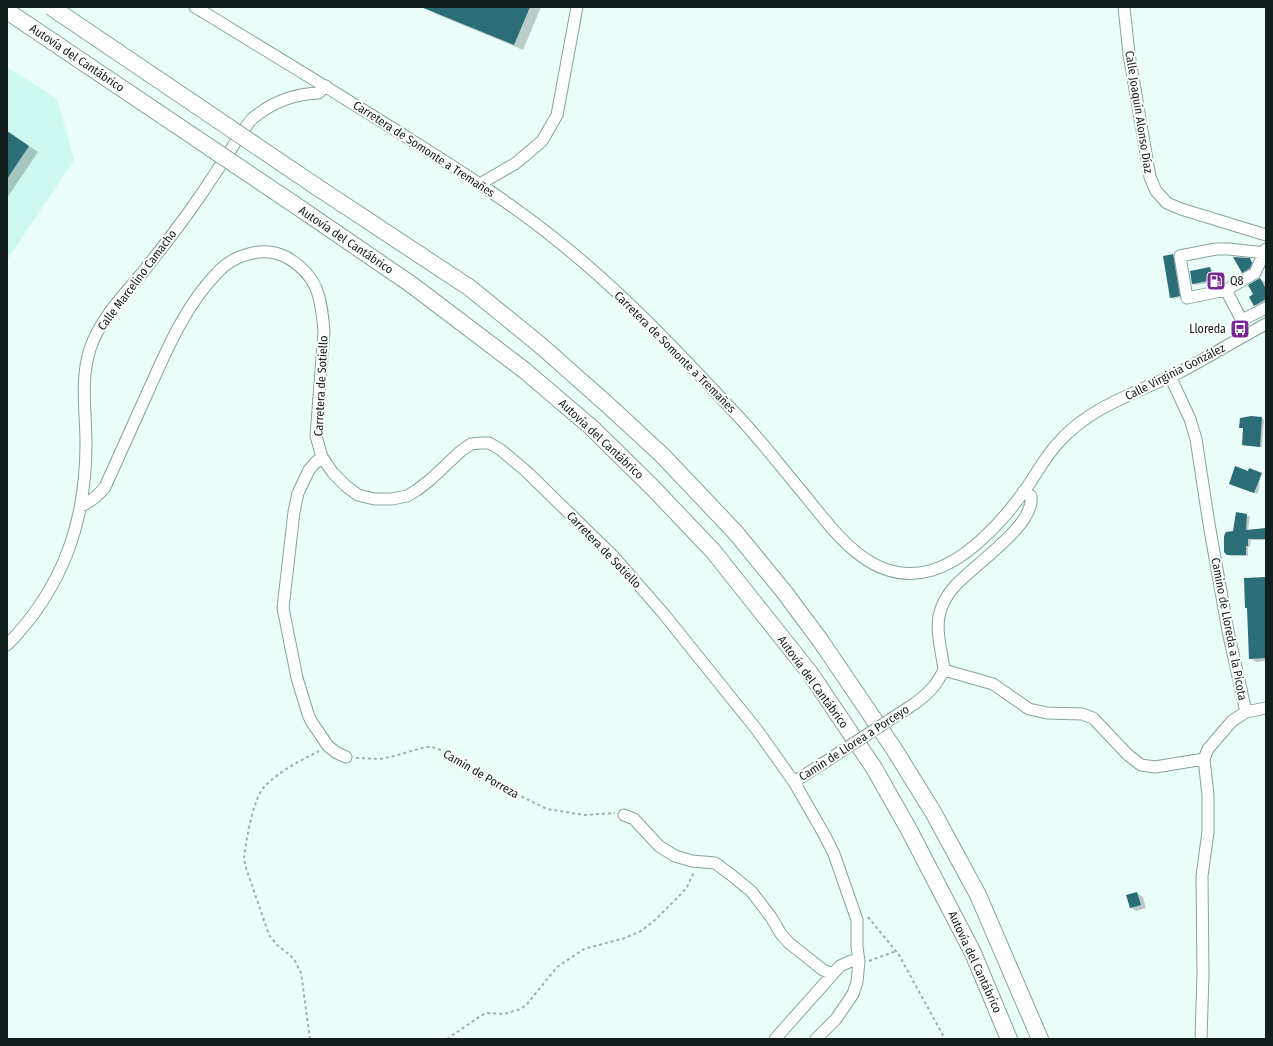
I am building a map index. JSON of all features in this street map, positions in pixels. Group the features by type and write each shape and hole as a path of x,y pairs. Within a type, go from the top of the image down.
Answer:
{"highway":[{"path":"51,7 317,187 470,288 539,344 662,455 736,533 785,593 815,634 894,750 933,812 978,895 1040,1039"},
{"name":"Autovía del Cantábrico","path":"7,11 412,285 524,370 591,427 653,488 713,551 810,673 874,768 943,894 972,953 1009,1039"},
{"path":"978,895 1008,938 1051,1039"}],"street":[{"name":"Carretera de Somonte a Tremañes","path":"195,7 326,86 480,184 558,241 661,334 740,418 842,541 864,559 885,570 903,574 928,572 952,562 980,540 1004,518 1059,441 1084,419"},
{"path":"480,184 516,163 542,141 557,115 577,7"},
{"name":"Calle Joaquín Alonso Díaz","path":"1124,7 1129,54 1150,177 1156,191 1167,203 1181,209 1266,235"},
{"name":"Calle Marcelino Camacho","path":"7,645 44,600 61,570 82,506 86,465 84,372 90,349 99,327 117,302 143,272 197,200 251,119 281,100 307,94 318,94 326,86"},
{"path":"1216,249 1266,253 1255,273 1226,290 1187,298 1180,256 1216,249"},
{"name":"Carretera de Sotiello","path":"82,506 91,502 105,487 180,321 204,289 218,272 230,262 250,254 266,251 284,256 299,264 309,275 318,292 323,314 324,331 316,436 322,457 333,473 358,495 374,499 392,499 407,496 417,490 471,444 480,442 489,443 501,450 526,471 614,557 658,607 758,730 794,782"},
{"path":"1226,290 1240,317 1244,319 1266,308"},
{"name":"Calle Virginia González","path":"1084,419 1101,408 1170,376 1266,324"},
{"name":"Camino de Lloreda a la Picota","path":"1170,376 1190,419 1196,439 1209,524 1239,685 1246,712 1232,721 1208,749 1204,759"},
{"path":"322,457 309,470 298,493 294,512 283,608 297,678 308,714 328,746 337,753 346,757"},
{"path":"1024,492 1031,496 1032,502 1027,514 1014,532 954,586 946,598 939,615 937,635 944,670 993,684 1029,709 1047,713 1082,714 1093,718 1128,755 1141,765 1155,767 1204,759 1208,795 1208,832 1202,876 1204,974 1201,1039"},
{"name":"Camín de Llorea a Porceyo","path":"816,1039 836,1018 853,994 857,982 859,961 856,920 828,842 794,782 925,696 936,685 944,670"},
{"path":"1246,712 1266,708"},
{"path":"624,815 634,819 659,846 675,856 696,861 715,863 730,874 750,891 789,943 822,970 833,974"},
{"path":"775,1039 823,987 840,966 851,961 859,961"}],"path":[{"path":"310,1039 301,973 291,956 277,945 269,935 245,865 244,858 253,810 263,788 278,774 328,746"},
{"name":"Camín de Porreza","path":"346,757 380,759 416,749 432,747 446,752 508,790 547,809 585,815 611,813 624,815"},
{"path":"447,1039 482,1015 488,1013 504,1014 521,1009 527,1004 557,967 584,949 625,938 645,928 655,920 687,887 696,861"},
{"path":"854,911 867,916 896,951 945,1039"},
{"path":"859,961 870,961 896,951"}],"shaded area":[{"path":"7,67 57,99 74,160 7,260"}],"building":[{"path":"421,7 530,7 514,45"},
{"path":"7,131 29,146 7,179"},
{"path":"1173,254 1180,296 1170,298 1163,256"},
{"path":"1233,257 1250,258 1252,263 1250,268 1242,273"},
{"path":"1210,267 1213,280 1192,284 1190,271"},
{"path":"1260,278 1266,289 1266,299 1254,306 1249,297 1253,294 1248,285"},
{"path":"1251,416 1262,417 1260,447 1242,445 1243,428 1239,428 1240,418"},
{"path":"1235,466 1248,471 1249,468 1262,473 1254,493 1229,484"},
{"path":"1236,512 1247,514 1246,530 1266,528 1266,539 1248,539 1246,555 1227,555 1224,552 1224,536 1226,532 1233,531"},
{"path":"1266,577 1266,658 1249,659 1244,578"},
{"path":"1137,892 1141,905 1130,908 1126,895"}],"place":[{"name":"Q8","path":"1216,281"},
{"name":"Lloreda","path":"1240,329"}]}
